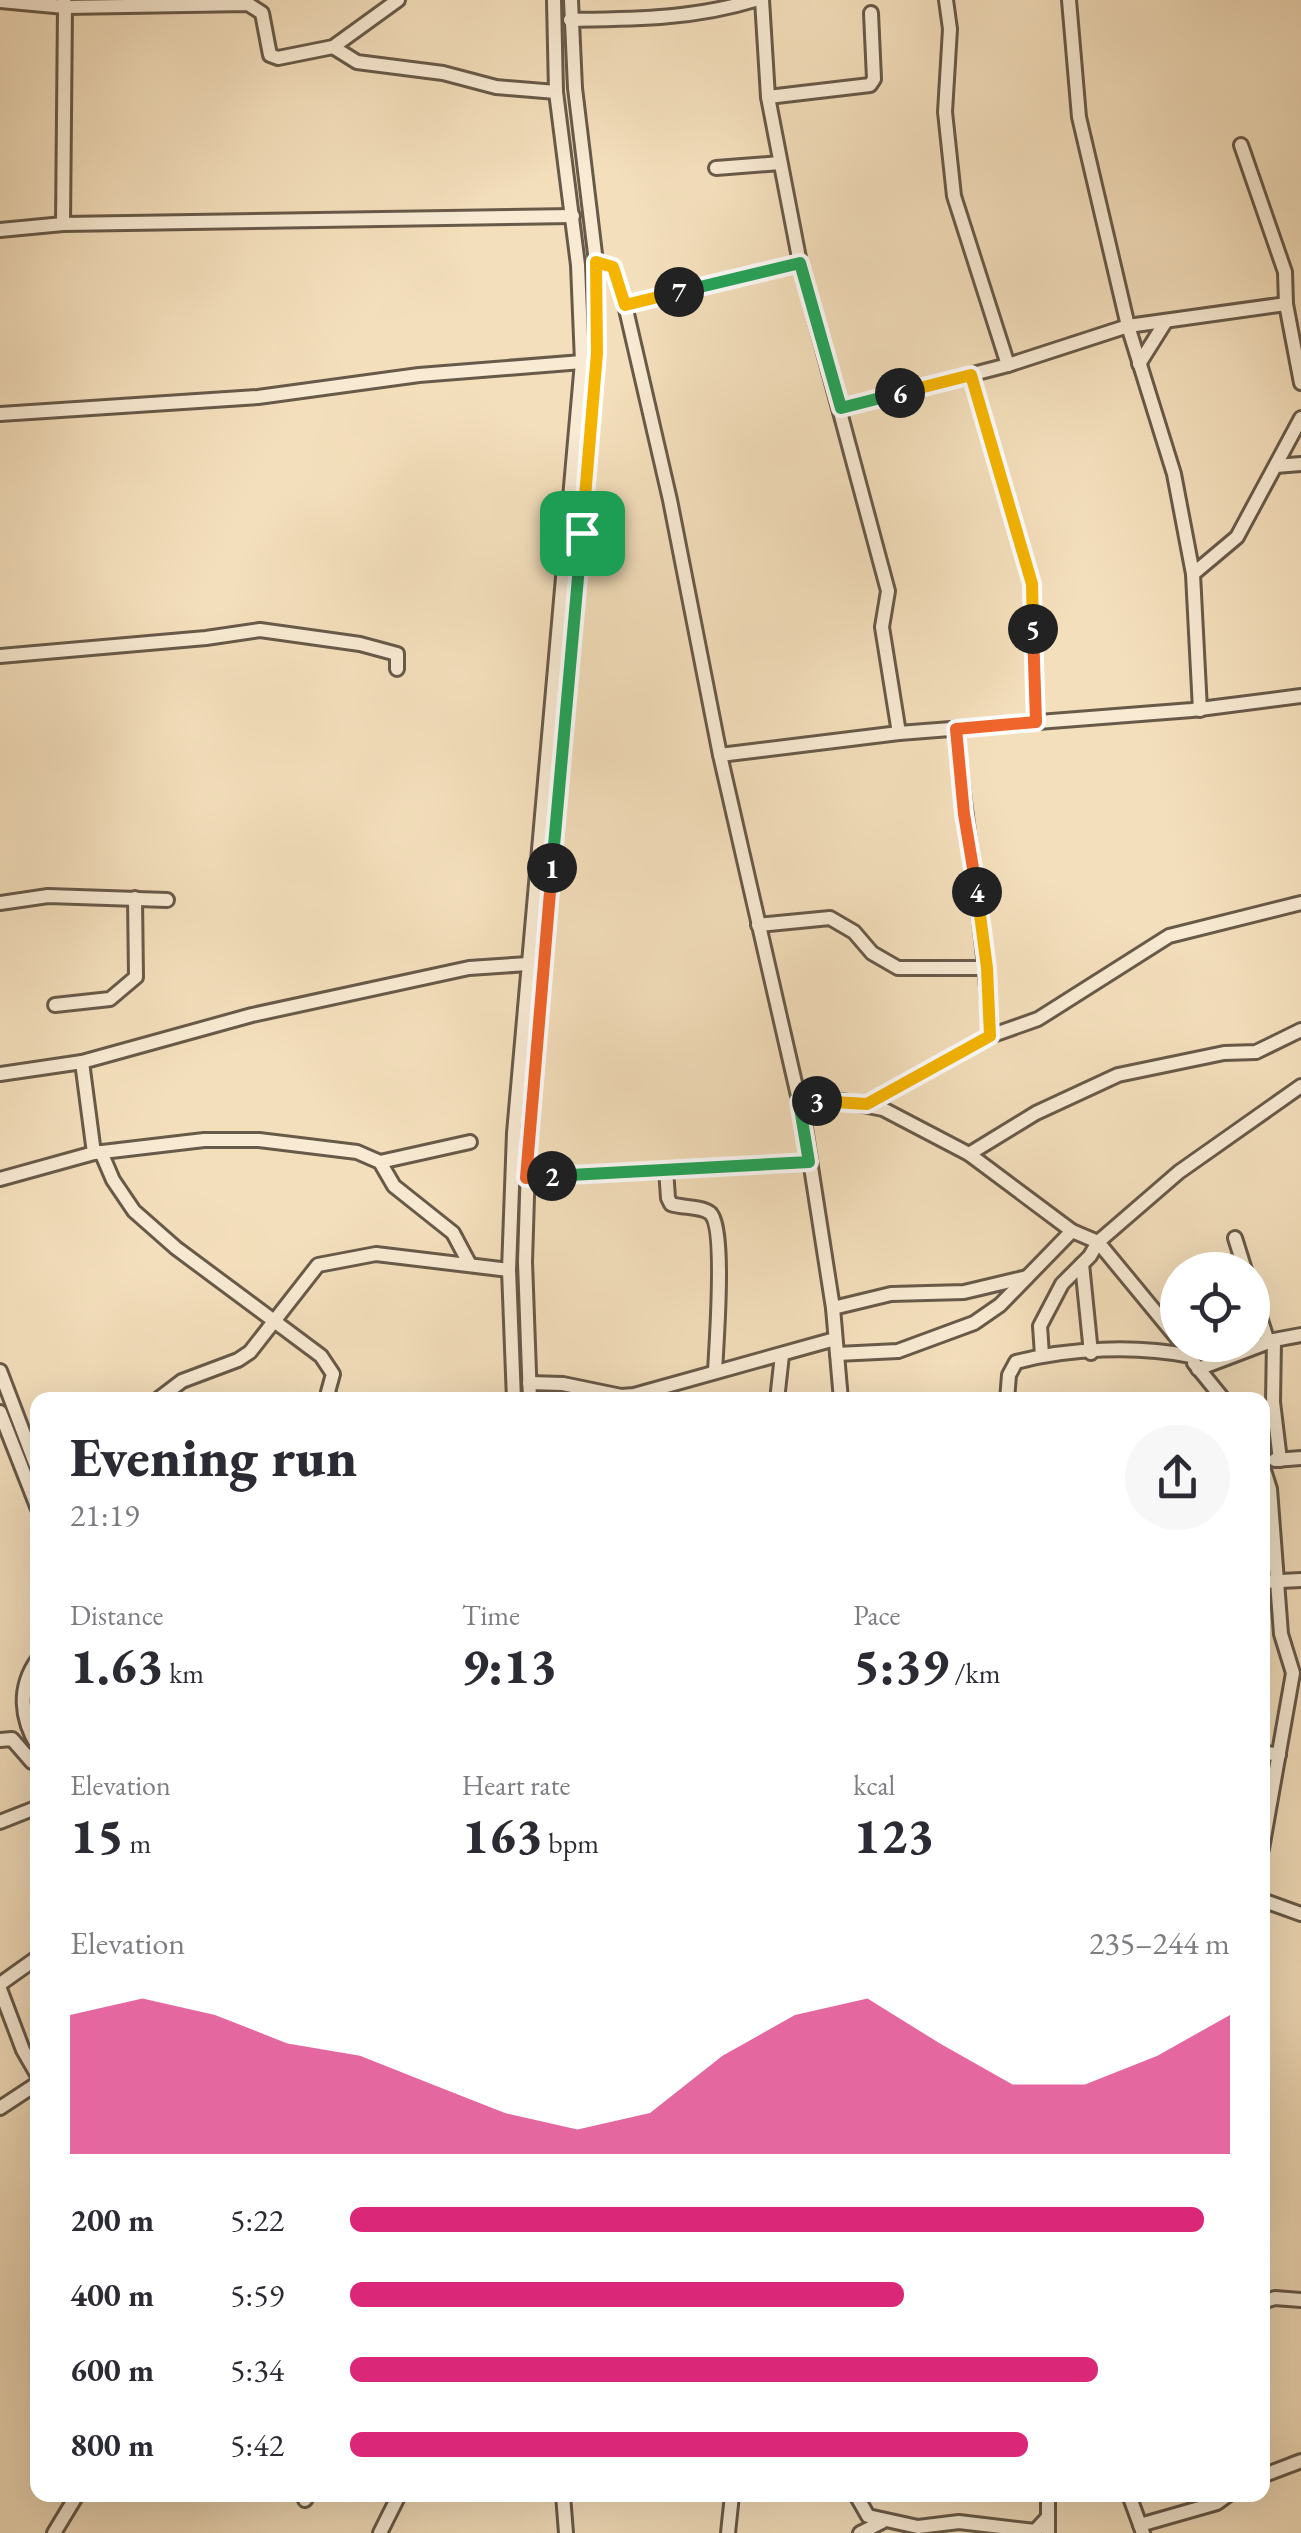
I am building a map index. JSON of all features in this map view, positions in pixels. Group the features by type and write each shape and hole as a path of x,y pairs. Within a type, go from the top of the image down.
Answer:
{"street":[{"path":"0,1 248,4 262,13 270,56 278,58 333,48 398,0"},
{"path":"514,1392 509,1270 514,1133 582,362 573,216 556,92 554,0"},
{"path":"529,1392 524,1262 526,1178 597,353 596,262 570,20 572,0"},
{"path":"570,20 669,19 759,0 768,97 800,263 888,592 882,627 899,733"},
{"path":"946,0 950,30 944,112 954,196 1008,365"},
{"path":"1069,0 1078,117 1128,326 1174,474 1193,574 1200,710"},
{"path":"64,3 64,224"},
{"path":"768,97 870,84 874,78 871,13"},
{"path":"333,48 357,62 443,72 496,87 556,92"},
{"path":"1241,145 1285,272 1301,383"},
{"path":"716,168 780,163"},
{"path":"0,230 64,224 573,216"},
{"path":"596,262 613,267 625,305 670,500 720,755 799,1102 833,1308 840,1392"},
{"path":"625,305 800,263"},
{"path":"841,408 1008,365 1128,326 1292,310"},
{"path":"1140,364 1166,321"},
{"path":"0,414 258,397 419,375 582,362"},
{"path":"971,375 1032,584 1036,722"},
{"path":"1193,574 1237,537 1301,418"},
{"path":"1276,466 1301,464"},
{"path":"0,656 260,630 360,644 397,654 398,669"},
{"path":"720,755 899,733 1200,710 1301,696"},
{"path":"956,729 987,968 990,1036"},
{"path":"0,903 48,896 167,900"},
{"path":"55,1005 110,999 136,977 134,898"},
{"path":"867,1104 990,1036 1038,1020 1169,936 1301,903"},
{"path":"758,925 830,918 854,932 872,953 898,968 987,968"},
{"path":"0,1074 82,1062 252,1015 469,968 528,964"},
{"path":"969,1154 1036,1113 1118,1075 1224,1053 1256,1052 1301,1030"},
{"path":"82,1062 97,1153 124,1198 176,1248 324,1360 334,1379 328,1392"},
{"path":"1042,1355 1040,1326 1062,1284 1098,1242 1179,1172 1301,1086"},
{"path":"799,1102 867,1104 903,1118 969,1154 1072,1231 1098,1242 1160,1319"},
{"path":"0,1179 97,1153 204,1140 259,1140 357,1152 380,1162 470,1142"},
{"path":"380,1162 394,1186 454,1233 469,1263"},
{"path":"526,1178 809,1162"},
{"path":"666,1169 671,1204 706,1211 714,1220 720,1280 715,1372"},
{"path":"644,1392 782,1356 836,1347 898,1351 974,1323 1000,1305 1072,1231"},
{"path":"1235,1238 1239,1252"},
{"path":"169,1392 197,1373 238,1360 250,1352 318,1264 369,1254 509,1270"},
{"path":"1082,1264 1092,1353"},
{"path":"833,1308 891,1294 964,1292 1030,1276"},
{"path":"1280,1460 1271,1341 1301,1335"},
{"path":"1008,1392 1009,1375 1016,1362 1042,1355 1160,1349"},
{"path":"778,1392 782,1356"},
{"path":"1195,1362 1218,1392"},
{"path":"0,1371 30,1450"},
{"path":"528,1383 563,1384 597,1392"},
{"path":"0,1412 6,1447 30,1494"},
{"path":"1270,1461 1301,1458"},
{"path":"1270,1489 1270,1581 1294,1672 1270,1805"},
{"path":"1270,1581 1301,1580"},
{"path":"30,1675 23,1710 30,1733"},
{"path":"0,1740 12,1738 30,1760"},
{"path":"1270,1753 1279,1754"},
{"path":"0,1822 30,1810"},
{"path":"1270,1903 1301,1914"},
{"path":"30,1963 0,1987 30,2064"},
{"path":"0,2108 30,2085"},
{"path":"1270,2300 1301,2300"},
{"path":"1270,2473 1301,2461"},
{"path":"54,2533 73,2502"},
{"path":"380,2533 396,2502"},
{"path":"564,2502 566,2533"},
{"path":"728,2533 731,2502"},
{"path":"859,2502 865,2514 882,2522 918,2527 1026,2531 1039,2528 1048,2518"},
{"path":"1048,2502 1048,2533"},
{"path":"1131,2502 1141,2529 1218,2502"},
{"path":"860,2533 882,2522"}],"route":[{"path":"596,262 613,267 625,305 800,263 841,408 971,375 1032,584 1036,722 956,729 987,968 990,1036 867,1104 799,1102 809,1162 526,1178 582,533 597,353 596,262"}]}
